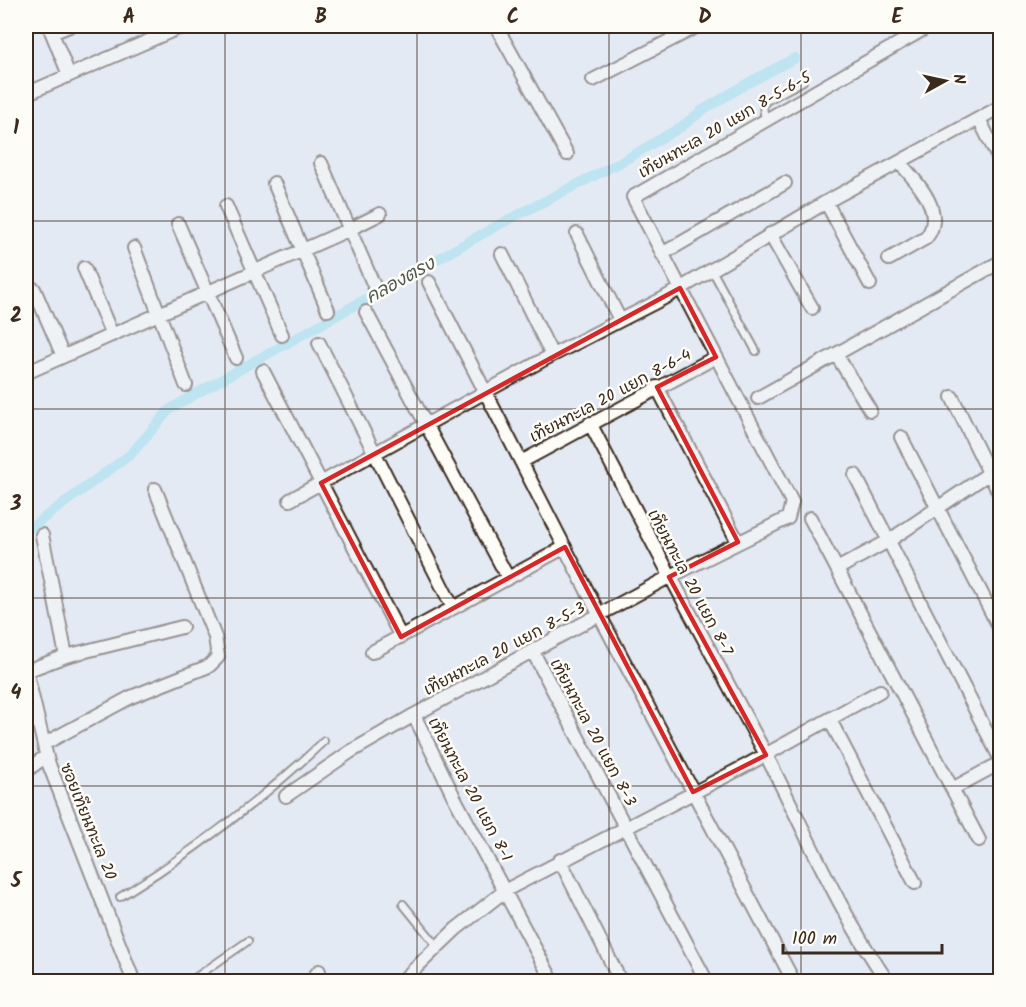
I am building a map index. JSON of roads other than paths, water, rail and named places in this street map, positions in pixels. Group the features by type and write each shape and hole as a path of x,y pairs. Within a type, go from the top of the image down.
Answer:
{"street":[{"path":"69,26 50,29 69,75"},
{"path":"26,94 183,26"},
{"path":"496,26 567,154"},
{"path":"593,80 698,26"},
{"name":"เทียนทะเล 20 แยก 8-5-6-5","path":"738,542 788,518 792,502 633,201 635,194 922,30"},
{"path":"290,500 552,355 680,288 826,202 1000,107"},
{"path":"980,119 1000,160"},
{"path":"889,259 926,238 933,219 928,198 899,162"},
{"path":"321,163 348,231 375,288"},
{"path":"274,183 328,310"},
{"path":"662,254 785,183"},
{"path":"826,202 870,284"},
{"path":"226,206 282,336"},
{"path":"26,373 348,231 380,214"},
{"path":"178,224 236,358"},
{"path":"577,234 620,320"},
{"path":"770,234 812,308"},
{"path":"134,248 186,385"},
{"path":"502,254 552,355"},
{"path":"758,398 1000,262"},
{"path":"84,268 112,335"},
{"path":"429,282 600,616 794,981"},
{"path":"33,289 63,356"},
{"path":"366,312 508,578"},
{"path":"319,343 452,606"},
{"path":"836,354 870,410"},
{"name":"เทียนทะเล 20 แยก 8-6-4","path":"521,462 716,357"},
{"path":"262,371 401,637"},
{"path":"657,387 738,542"},
{"path":"952,397 1000,495"},
{"name":"เทียนทะเล 20 แยก 8-7","path":"590,423 669,577 766,755 863,946 888,981"},
{"path":"901,437 1000,629"},
{"path":"837,569 890,540 1000,466"},
{"path":"855,475 1000,758"},
{"path":"26,771 45,750 130,697 210,666 218,657 215,638 155,489"},
{"path":"810,518 979,840"},
{"path":"42,535 66,656"},
{"name":"เทียนทะเล 20 แยก 8-5-3","path":"286,796 350,752 419,712 738,542"},
{"path":"372,652 452,606 565,547"},
{"path":"26,670 66,656 182,627"},
{"name":"เทียนทะเล 20 แยก 8-3","path":"533,652 707,981"},
{"name":"ซอยเทียนทะเล 20","path":"26,670 45,750 107,905 134,981"},
{"path":"401,981 506,890 766,755 880,691"},
{"name":"เทียนทะเล 20 แยก 8-1","path":"419,712 454,797 553,981"},
{"path":"830,720 915,883"},
{"path":"952,789 1000,763"},
{"path":"560,860 621,981"},
{"path":"310,981 319,971"}],"lane":[{"path":"765,120 763,106 766,101 803,81"},
{"path":"711,269 756,351"},
{"path":"120,897 166,869 247,811 324,741"},
{"path":"404,904 438,947"},
{"path":"189,981 248,941"}],"waterway":[{"name":"คลองตรง","path":"26,531 131,454 170,409 502,223 621,162 681,127 703,110 748,83 795,58"}]}
